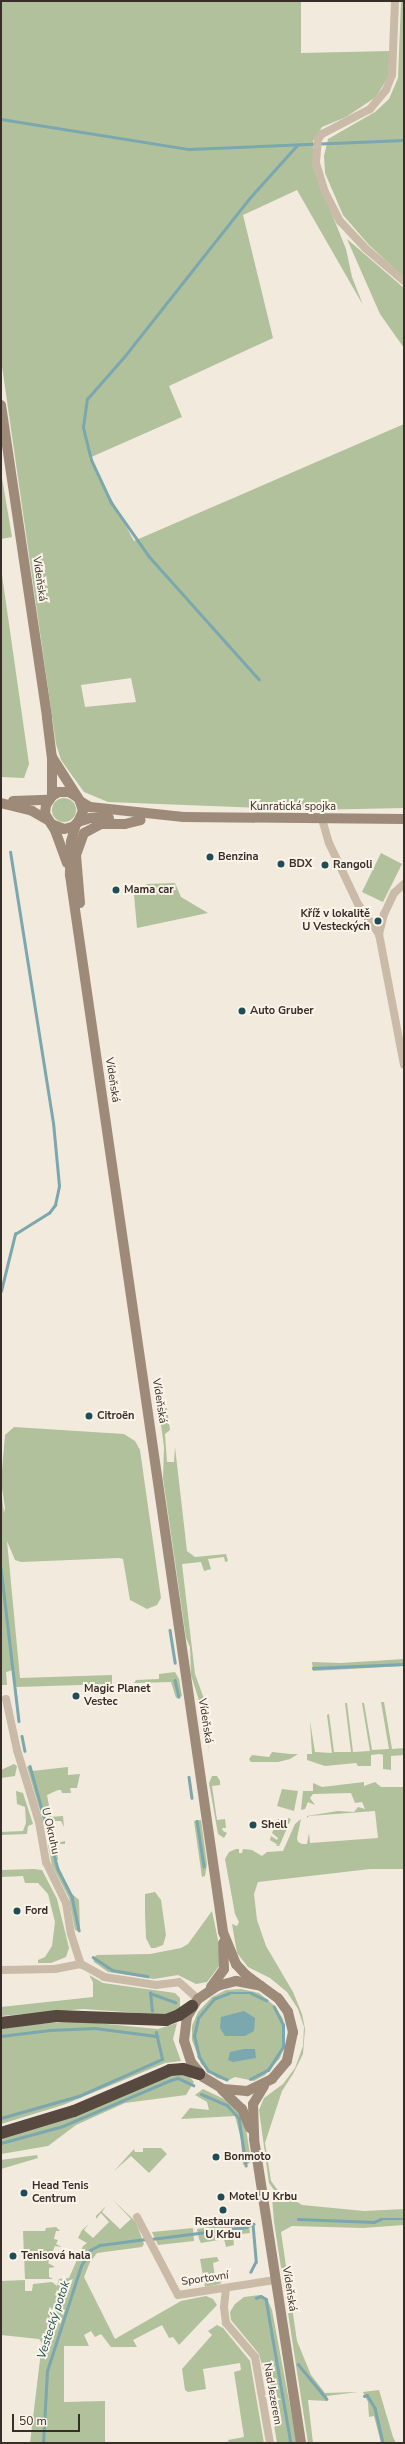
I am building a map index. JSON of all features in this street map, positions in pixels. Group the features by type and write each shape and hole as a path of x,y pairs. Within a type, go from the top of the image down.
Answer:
{"highway":[{"path":"1,2023 57,2016 166,2020 179,2015 195,2002"},
{"path":"1,2133 74,2111 170,2070 183,2069 199,2074"}],"main road":[{"name":"Vídeňská","path":"1,405 52,757 50,798 45,814 60,840 69,872 77,918 224,1933 224,1968 210,1989 195,2002 186,2023 184,2041 191,2062 199,2074 218,2086 242,2109 254,2139"},
{"name":"Vídeňská","path":"52,757 79,799 83,811 77,823 71,842 69,872"},
{"path":"1,802 50,798 64,792 79,799"},
{"name":"Kunratická spojka","path":"79,799 90,807 183,817"},
{"path":"1,802 32,811 64,829 77,823"},
{"name":"Kunratická spojka","path":"77,823 98,818 140,820 183,817 404,819"},
{"path":"77,918 80,900 76,855 81,838 98,824 133,823 140,820"},
{"name":"Vídeňská","path":"224,1933 236,1964 261,1986 273,1994 285,2007 293,2032 287,2061 256,2095 253,2104 254,2139 301,2443"},
{"name":"Vídeňská","path":"210,1989 236,1981 261,1986"},
{"name":"Vídeňská","path":"218,2086 243,2091 268,2082"}],"street":[{"path":"395,1 392,75 386,90 370,108 328,130 318,139 316,163 320,178 340,220 365,248 404,281"},
{"path":"322,819 329,843 358,904 379,934 404,1065"},
{"path":"379,934 384,914 394,893 404,884"},
{"name":"U Okruhu","path":"6,1699 17,1750 39,1822 46,1862 66,1903 71,1934 82,1964"},
{"path":"1,1970 55,1968 82,1964 104,1978 156,1985 178,1982 195,2002"},
{"name":"Sportovní","path":"138,2217 150,2246 178,2295 275,2280"},
{"name":"Nad Jezerem","path":"226,2288 224,2307 226,2322 255,2357 270,2443"}],"green space":[{"path":"1,1 301,1 301,53 391,51 388,77 376,97 346,117 322,127 313,141 313,167 346,249 352,277 363,305 297,190 243,215 273,338 169,386 182,417 89,458 134,541 404,424 404,808 310,810 108,802 84,792 61,760 56,744 1,359","holes":["131,678 136,702 85,707 81,685"]},
{"path":"401,1 404,1 404,277 369,245 343,215 325,173 324,156 328,139 375,112 389,99 398,78"},
{"path":"347,239 404,288 404,348 380,314"},
{"path":"1,472 12,537 1,539"},
{"path":"1,568 29,764 24,778 1,777"},
{"path":"64,798 73,801 76,810 73,819 64,822 55,819 52,810 55,801"},
{"path":"381,853 402,864 383,902 362,892"},
{"path":"175,883 181,897 208,913 137,928 134,895 147,884"},
{"path":"167,1408 170,1430 165,1434 167,1462 174,1462 175,1447 187,1551 195,1557 226,1554 228,1561 225,1562 224,1557 208,1559 211,1569 204,1571 201,1562 182,1564 195,1674 203,1696 209,1753 203,1713 191,1675 190,1647 186,1638 163,1478 164,1447 159,1410"},
{"path":"14,1427 124,1434 135,1441 140,1450 161,1598 157,1605 147,1609 130,1600 123,1559 21,1562 15,1560 7,1541 20,1678 112,1675 112,1684 17,1687 14,1685 13,1670 6,1672 7,1685 1,1685 1,1490 4,1513 5,1508 1,1482 5,1435"},
{"path":"404,1659 404,1666 313,1671 312,1662 341,1663"},
{"path":"175,1672 179,1679 182,1696 176,1698 171,1682 134,1683 136,1680 159,1679 159,1674"},
{"path":"381,1702 384,1702 392,1749 404,1748 404,1755 391,1756 391,1770 383,1769 383,1755 380,1754 371,1755 371,1766 358,1766 356,1763 325,1766 307,1760 307,1754 312,1754 310,1721 315,1752 332,1753 327,1715 329,1714 334,1752 351,1752 345,1703 347,1703 353,1752 370,1751 362,1703 364,1703 372,1750 389,1749"},
{"path":"272,1752 298,1754 290,1759 278,1762 251,1762 249,1759 252,1755 269,1757"},
{"path":"14,1764 17,1766 15,1776 1,1778 1,1770"},
{"path":"29,1766 32,1771 68,1767 68,1775 80,1774 77,1788 70,1788 71,1793 62,1793 61,1790 58,1790 47,1795 51,1817 63,1816 64,1827 61,1821 51,1821 48,1813 45,1813 49,1831 46,1831 27,1767"},
{"path":"212,1776 217,1776 220,1781 220,1785 212,1786 217,1820 225,1819 226,1828 222,1828 223,1831 227,1833 224,1838 218,1834 209,1783"},
{"path":"364,1782 364,1786 375,1782 381,1787 404,1787 404,1869 370,1869 258,1882 254,1894 257,1920 266,1946 293,1992 302,2014 305,2029 303,2054 282,2091 265,2143 271,2181 285,2200 294,2200 302,2205 364,2211 404,2209 404,2225 363,2228 292,2226 281,2232 297,2341 311,2375 325,2393 358,2392 327,2396 327,2401 308,2400 313,2443 308,2443 274,2222 272,2197 277,2194 269,2183 259,2110 264,2098 283,2084 295,2068 303,2046 304,2027 298,2009 287,1992 270,1978 248,1967 237,1953 232,1924 237,1926 239,1922 235,1914 225,1859 229,1852 236,1849 239,1849 239,1853 242,1853 243,1849 252,1850 262,1856 267,1852 283,1851 295,1824 301,1819 297,1838 298,1842 302,1844 307,1844 309,1833 310,1843 378,1838 375,1811 309,1816 307,1818 307,1816 338,1811 354,1812 358,1807 365,1809 362,1802 355,1803 351,1793 313,1794 310,1798 315,1805 308,1802 305,1809 301,1810 303,1791 313,1791 313,1783 322,1787"},
{"path":"282,1789 298,1791 294,1811 277,1806"},
{"path":"16,1791 23,1793 33,1824 28,1826 27,1834 1,1835 1,1832 23,1831 26,1823 25,1807 17,1804"},
{"path":"278,1819 291,1819 281,1842 279,1846 275,1846 278,1845 270,1840 271,1836 277,1840 278,1838 272,1833"},
{"path":"201,1820 207,1864 205,1876 202,1877 194,1821"},
{"path":"65,1841 65,1844 56,1844 58,1860 55,1860 71,1893 79,1900 80,1929 78,1931 75,1930 69,1898 52,1865 48,1845"},
{"path":"1,1870 42,1870 57,1899 69,1948 66,1957 51,1963 38,1963 38,1960 45,1957 52,1946 55,1922 48,1894 38,1883 25,1883 23,1876 1,1877"},
{"path":"155,1892 161,1900 166,1935 163,1945 151,1948 146,1938 145,1894"},
{"path":"212,1911 218,1940 220,1965 207,1982 196,1984 178,1975 154,1979 108,1972 94,1962 93,1958 97,1955 150,1954 181,1948 188,1944"},
{"path":"89,1975 103,1983 175,1993 180,1998 180,2008 167,2015 83,2009 1,2016 1,2007 93,1997 93,1982"},
{"path":"241,1989 259,1993 275,2006 283,2019 285,2043 280,2058 265,2075 254,2081 235,2077 227,2081 217,2078 201,2064 192,2040 192,2026 198,2012 212,1997 226,1990"},
{"path":"76,2021 158,2029 177,2023 173,2039 181,2061 165,2063 63,2105 1,2124 1,2027"},
{"path":"173,2073 189,2076 194,2082 186,2095 125,2103 76,2125 48,2146 1,2154 1,2136"},
{"path":"203,2089 226,2100 240,2114 246,2129 251,2161 248,2164 243,2165 241,2139 235,2116 181,2119 190,2108 209,2110 207,2102 195,2095"},
{"path":"143,2148 161,2148 167,2154 149,2173 131,2156 114,2171 134,2149 135,2152 143,2152"},
{"path":"37,2155 38,2158 1,2169 1,2160"},
{"path":"113,2200 136,2222 144,2244 142,2247 97,2253 90,2262 84,2277 115,2339 181,2301 206,2296 213,2299 217,2305 179,2345 173,2337 169,2338 162,2325 133,2340 137,2347 111,2347 101,2334 95,2337 91,2331 84,2335 89,2346 64,2346 64,2402 105,2401 105,2442 175,2443 30,2443 42,2343 39,2339 1,2335 1,2281 25,2280 25,2291 32,2291 33,2284 52,2282 57,2286 59,2279 69,2278 83,2246 87,2243 78,2238 82,2230 89,2224 84,2230 93,2238 109,2222 101,2213 96,2219 96,2216 106,2206 102,2212 120,2229 131,2219"},
{"path":"248,2221 250,2233 233,2235 234,2245 226,2247 224,2239 201,2243 199,2239 197,2229"},
{"path":"56,2227 60,2231 56,2231 54,2239 58,2240 56,2244 62,2247 55,2246 48,2263 55,2267 49,2268 49,2277 53,2279 25,2279 23,2231 45,2231 46,2228"},
{"path":"193,2228 194,2241 158,2245 152,2232"},
{"path":"217,2257 219,2261 213,2263 215,2277 221,2276 222,2281 220,2284 205,2287 200,2259"},
{"path":"260,2295 267,2298 272,2310 297,2443 277,2443 267,2384 259,2354 231,2320 230,2312 235,2304 244,2297"},
{"path":"217,2325 223,2328 250,2361 264,2443 229,2443 228,2440 244,2437 234,2372 241,2370 240,2363 203,2369 206,2389 188,2392 185,2390 182,2369 212,2335 208,2331"},
{"path":"379,2390 396,2443 381,2443 374,2416 369,2417 368,2402 363,2392"}],"water":[{"path":"244,2011 255,2018 254,2031 245,2036 225,2036 220,2028 221,2017"},
{"path":"244,2049 255,2049 256,2058 233,2062 228,2060 230,2052"}],"waterway":[{"path":"1,119 189,149 404,140"},
{"path":"259,680 149,557 111,503 91,460 83,427 87,399 124,357 247,201 297,145"},
{"path":"1,1291 15,1234 49,1213 55,1205 59,1186 53,1123 10,852"},
{"path":"1,1568 19,1721"},
{"path":"170,1630 175,1663"},
{"path":"313,1668 404,1664"},
{"path":"175,1680 179,1697"},
{"path":"22,1736 25,1751"},
{"path":"30,1766 48,1831"},
{"path":"189,1777 192,1798"},
{"path":"197,1821 204,1866"},
{"path":"51,1843 58,1869 72,1897 79,1930"},
{"path":"93,1957 112,1970 147,1976"},
{"path":"152,2011 150,1993 175,2002"},
{"path":"227,2080 208,2071 199,2057 194,2036 198,2018 214,1999 229,1993 251,1993 266,2000"},
{"path":"250,2079 268,2070 283,2047 283,2025 274,2007"},
{"path":"1,2036 50,2030 95,2028 157,2036"},
{"path":"1,2118 79,2096 162,2059 156,2033"},
{"path":"1,2143 63,2126 171,2080 178,2078 193,2085"},
{"path":"201,2094 227,2105 239,2118 246,2165"},
{"name":"Vestecký potok","path":"298,2219 374,2222 381,2219 404,2219"},
{"name":"Vestecký potok","path":"151,2239 246,2227 253,2224 256,2262 251,2272"},
{"name":"Vestecký potok","path":"43,2443 47,2371 81,2266 90,2250 100,2245 146,2239"},
{"path":"256,2298 261,2296 266,2299 291,2443"},
{"path":"298,2364 327,2399"},
{"path":"364,2396 367,2395 375,2408 383,2443"}],"place":[{"name":"Benzina","path":"210,857"},
{"name":"BDX","path":"281,864"},
{"name":"Rangoli","path":"325,865"},
{"name":"Mama car","path":"116,890"},
{"name":"Kříž v lokalitě U Vesteckých","path":"378,921"},
{"name":"Auto Gruber","path":"242,1011"},
{"name":"Citroën","path":"89,1416"},
{"name":"Magic Planet Vestec","path":"76,1696"},
{"name":"Shell","path":"253,1825"},
{"name":"Ford","path":"17,1911"},
{"name":"Bonmoto","path":"216,2157"},
{"name":"Head Tenis Centrum","path":"24,2193"},
{"name":"Motel U Krbu","path":"221,2197"},
{"name":"Restaurace U Krbu","path":"223,2210"},
{"name":"Tenisová hala","path":"13,2256"}]}
